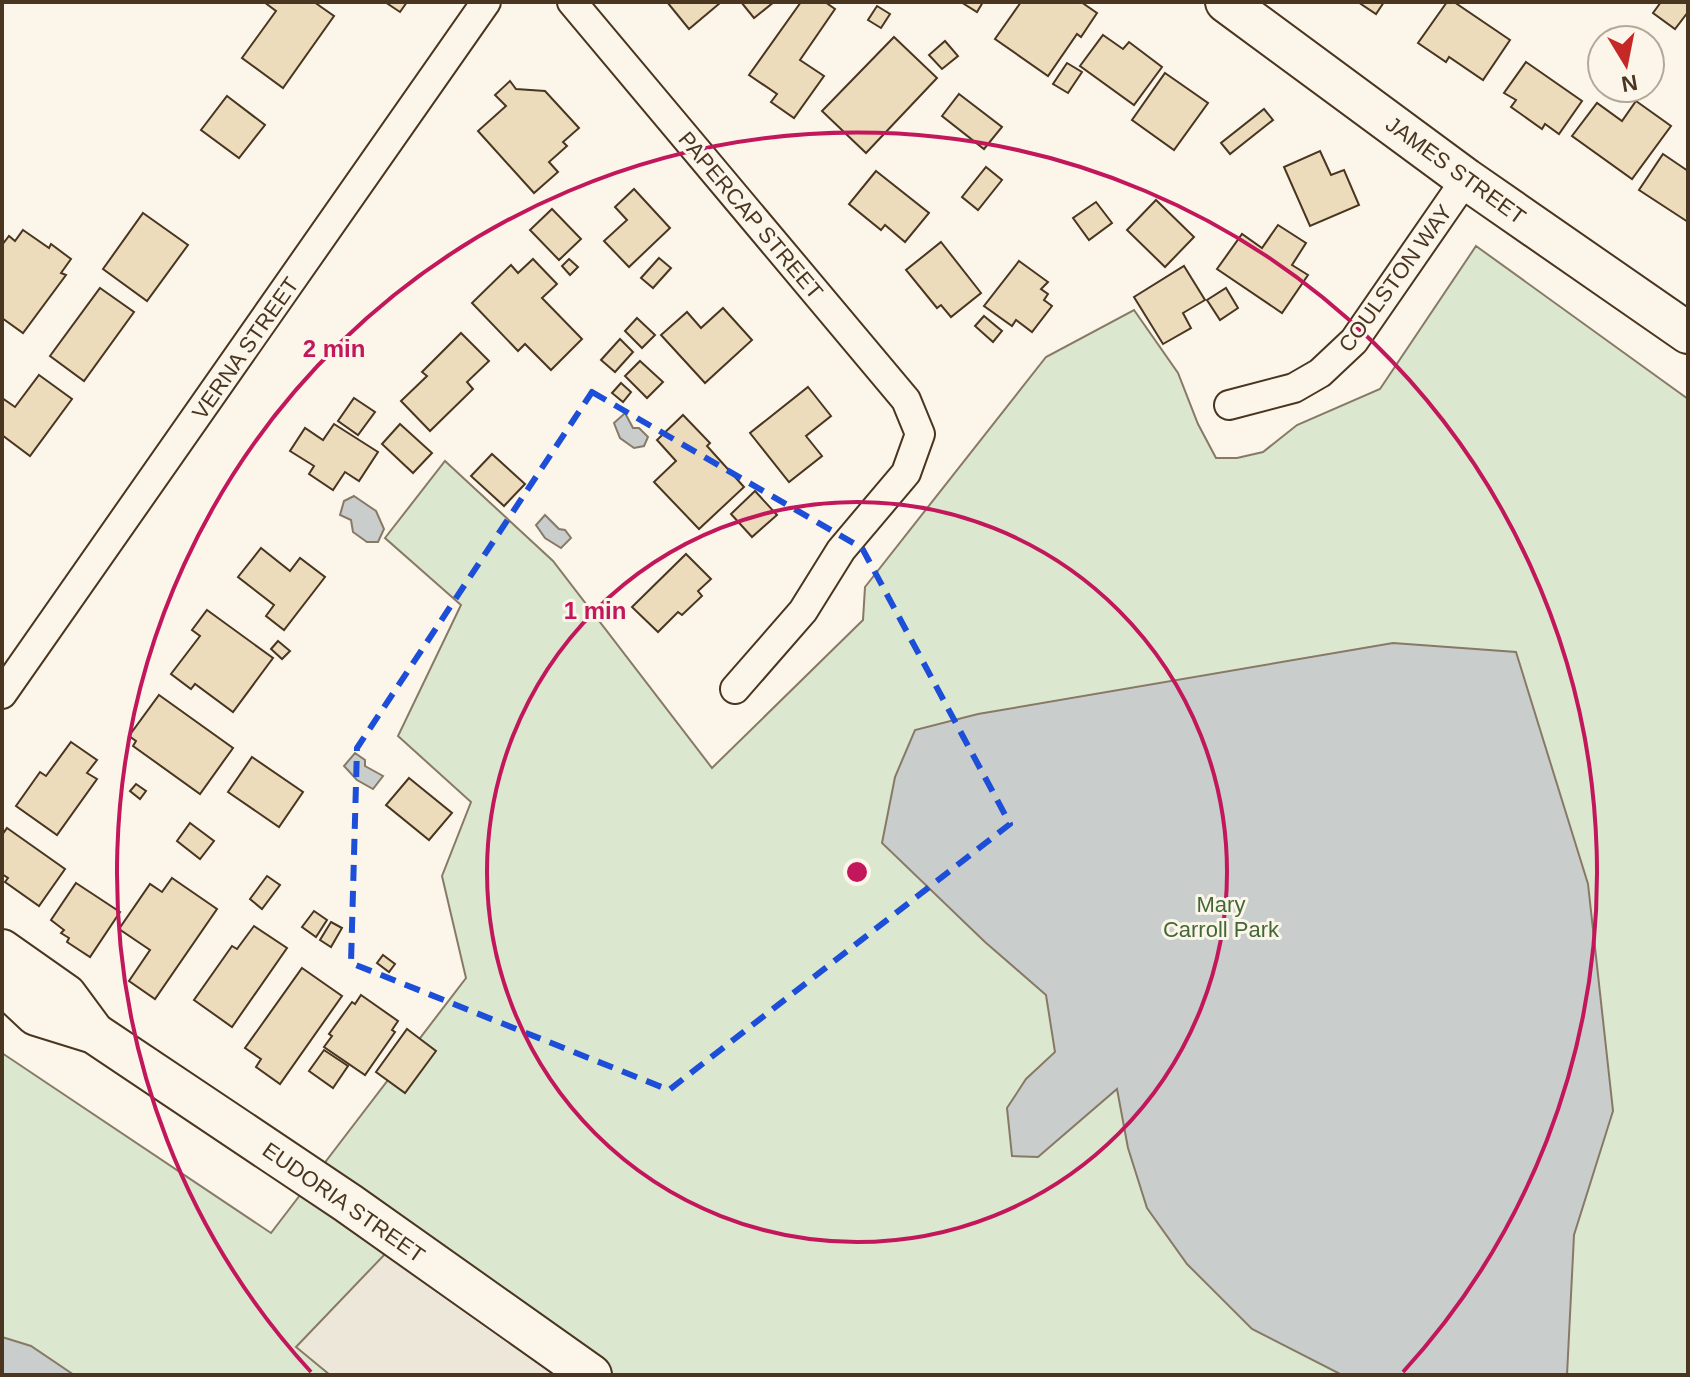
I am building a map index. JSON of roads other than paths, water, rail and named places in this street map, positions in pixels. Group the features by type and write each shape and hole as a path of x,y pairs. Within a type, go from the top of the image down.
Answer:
{"street":[{"name":"VERNA STREET","path":"2,694 486,2"},
{"name":"PAPERCAP STREET","path":"572,2 906,400 920,434 906,473 841,550 803,611 735,689"},
{"name":"JAMES STREET","path":"1226,2 1466,179 1688,333"},
{"name":"COULSTON WAY","path":"1229,405 1294,388 1320,373 1354,341 1466,179"},
{"name":"EUDORIA STREET","path":"2,950 66,995 94,1033"},
{"name":"EUDORIA STREET","path":"2,983 36,1015 94,1033 348,1203 591,1375"}],"park label":[{"name":"Mary Carroll Park","path":"1221,916"}]}
